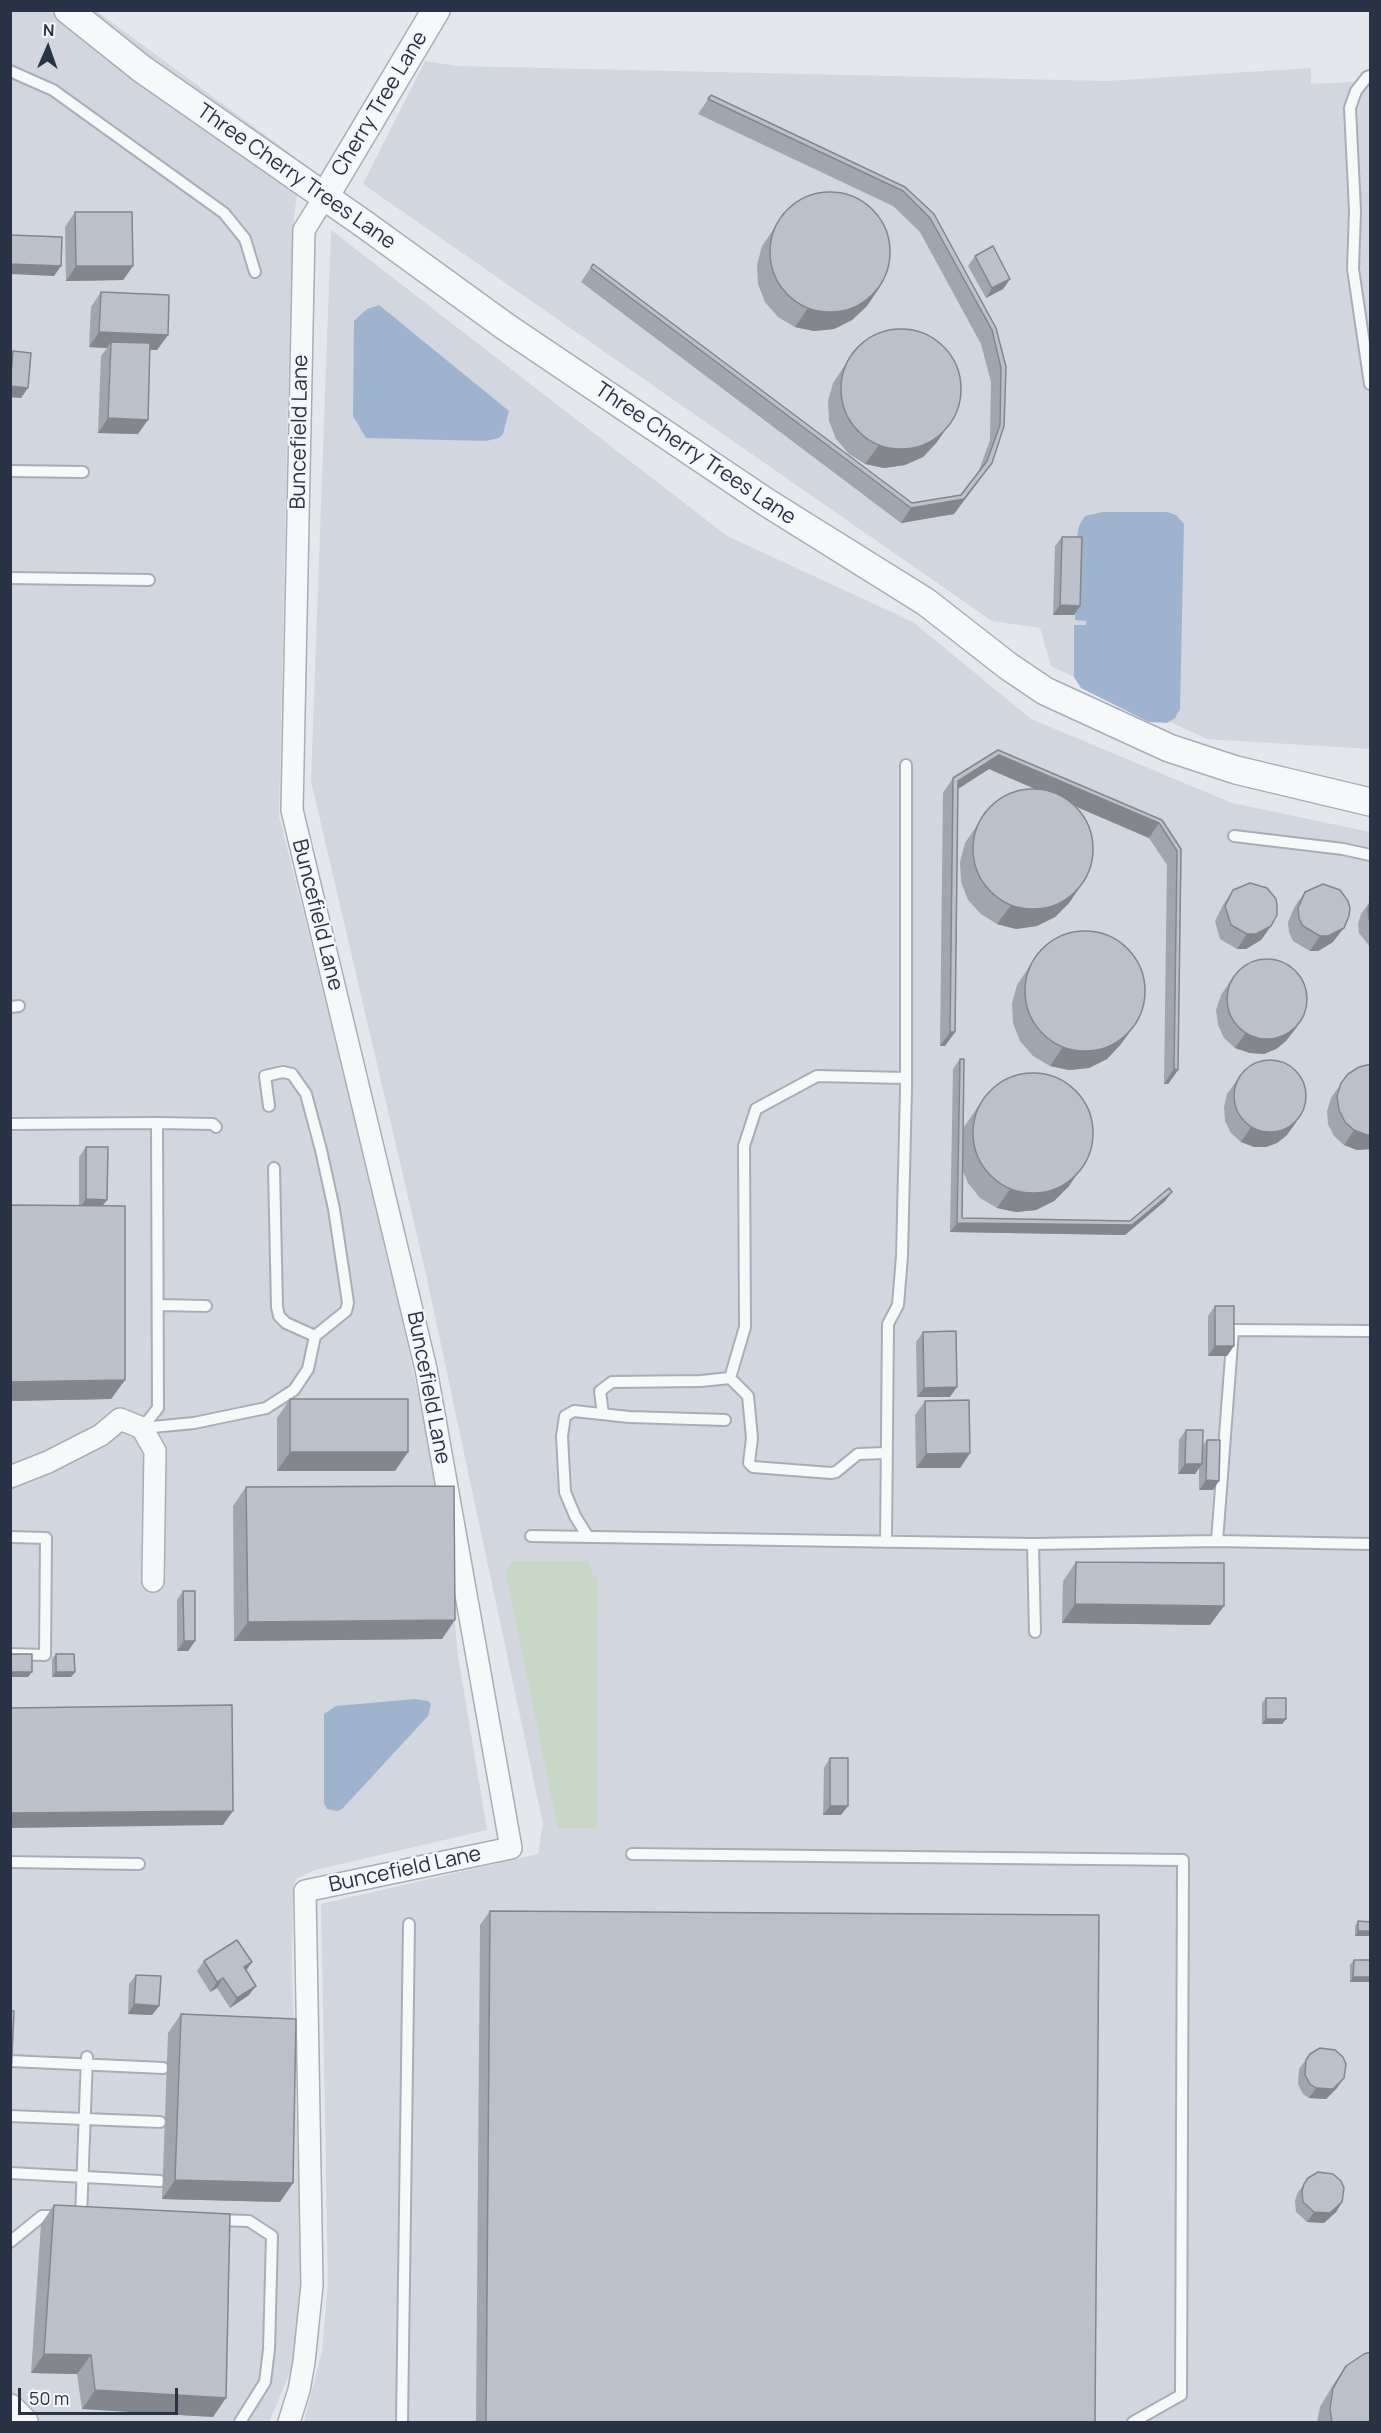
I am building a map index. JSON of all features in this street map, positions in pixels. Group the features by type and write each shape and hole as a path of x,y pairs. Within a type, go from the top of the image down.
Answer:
{"street":[{"name":"Three Cherry Trees Lane","path":"68,10 142,69 506,327 766,502 927,602 1045,692 1169,748 1236,771 1371,802"},
{"name":"Cherry Tree Lane","path":"324,198 436,10"},
{"name":"Buncefield Lane","path":"288,2422 299,2390 304,2362 312,2285 305,1891 512,1848 426,1369 292,810 304,230 324,198"},
{"path":"10,1477 48,1462 101,1434 120,1419 142,1428 155,1451 153,1581"},
{"path":"10,2408 24,2422"}],"lane":[{"path":"10,71 53,90 224,213 245,239 255,272"},
{"path":"1371,76 1367,77 1356,91 1350,108 1355,211 1353,269 1371,384"},
{"path":"10,471 83,472"},
{"path":"10,578 149,580"},
{"path":"886,1542 888,1324 897,1305 902,1256 906,765"},
{"path":"1234,836 1343,849 1371,855"},
{"path":"142,1428 194,1423 266,1408 294,1390 308,1369 315,1336 346,1311 348,1303 334,1209 306,1094 292,1074 283,1072 265,1076 269,1106"},
{"path":"730,1378 745,1327 744,1146 756,1109 817,1076 905,1078"},
{"path":"142,1428 158,1408 157,1123"},
{"path":"10,1124 157,1123 213,1124 216,1127"},
{"path":"274,1168 279,1316 286,1323 315,1336"},
{"path":"158,1305 206,1306"},
{"path":"1217,1541 1233,1330 1371,1331"},
{"path":"603,1414 600,1391 612,1383 730,1378"},
{"path":"730,1378 748,1396 752,1437 749,1462 753,1467 831,1473 836,1472 858,1454 886,1453"},
{"path":"588,1537 575,1516 565,1492 562,1427 566,1416 574,1411 629,1418 725,1420"},
{"path":"531,1536 1033,1544 1217,1541 1371,1544"},
{"path":"10,1537 46,1538 45,1655 10,1654"},
{"path":"1033,1544 1035,1632"},
{"path":"632,1854 1184,1860 1181,2395 1133,2422"},
{"path":"10,1862 139,1864"},
{"path":"402,2422 409,1924"},
{"path":"10,2061 87,2061 163,2068"},
{"path":"81,2217 87,2061"},
{"path":"10,2116 160,2122"},
{"path":"10,2173 160,2181"},
{"path":"10,2242 42,2216 93,2217"},
{"path":"201,2220 249,2221 272,2236 269,2349 265,2382 240,2422"},
{"path":"10,2231 22,2232"}],"shaded area":[{"path":"95,10 310,168 297,195 294,217 290,303 279,816 378,1209 445,1520 458,1656 487,1830 315,1870 296,1879 293,1892 292,1965 302,2303 291,2370 269,2422 11,2422 10,11"},
{"path":"425,61 457,66 1106,81 1311,68 1311,84 1370,81 1370,749 1207,739 1051,666 1040,628 992,621 363,184"},
{"path":"331,230 727,536 913,622 1031,719 1232,803 1370,832 1370,2422 304,2422 322,2351 328,2281 321,1904 538,1854 543,1824 426,1274 311,781"}],"green space":[{"path":"512,1561 588,1561 594,1577 598,1577 597,1828 558,1828 506,1573"}],"water":[{"path":"379,305 509,411 503,434 499,438 486,441 366,438 353,416 354,321 367,309"},
{"path":"1103,512 1167,512 1176,515 1184,524 1180,709 1175,718 1167,723 1149,722 1081,688 1074,677 1074,625 1086,625 1086,621 1075,620 1077,537 1079,526 1085,516"},
{"path":"415,1699 428,1701 431,1704 428,1716 343,1808 338,1811 327,1809 324,1803 324,1714 336,1706"}],"building":[{"path":"711,95 905,187 934,214 996,328 1006,367 1004,426 992,463 964,499 911,508 591,268 593,264 912,503 961,495 987,461 1000,425 1001,368 992,330 930,218 903,191 708,99"},
{"path":"830,192 853,197 872,210 885,229 890,252 885,275 872,294 853,307 830,312 807,307 788,294 775,275 770,252 775,229 788,210 807,197"},
{"path":"75,212 132,212 133,266 76,266"},
{"path":"10,235 62,237 61,266 10,264"},
{"path":"993,246 1010,279 992,288 975,256"},
{"path":"101,292 169,295 168,335 99,332"},
{"path":"901,329 924,334 943,347 956,366 961,389 956,412 943,431 924,444 901,449 878,444 859,431 846,412 841,389 846,366 859,347 878,334"},
{"path":"111,342 150,343 148,420 108,418"},
{"path":"13,351 31,353 28,388 10,386"},
{"path":"1062,537 1082,537 1080,606 1060,605"},
{"path":"998,750 1162,820 1181,849 1178,1070 1174,1069 1177,851 1159,823 999,755 958,781 955,1032 950,1032 953,778"},
{"path":"1033,789 1056,794 1075,807 1088,826 1093,849 1088,872 1075,891 1056,904 1033,909 1010,904 991,891 978,872 973,849 978,826 991,807 1010,794"},
{"path":"1250,883 1267,888 1276,899 1277,906 1277,915 1271,926 1256,934 1247,934 1231,925 1225,906 1233,890"},
{"path":"1323,884 1340,890 1350,908 1344,928 1328,936 1320,936 1303,926 1298,908 1305,892"},
{"path":"1371,901 1371,921 1368,909"},
{"path":"1085,931 1108,936 1127,949 1140,968 1145,991 1140,1014 1127,1033 1108,1046 1085,1051 1062,1046 1043,1033 1030,1014 1025,991 1030,968 1043,949 1062,936"},
{"path":"1267,959 1282,962 1295,971 1304,984 1307,999 1304,1014 1295,1027 1282,1036 1267,1039 1252,1036 1239,1027 1230,1014 1227,999 1230,984 1239,971 1252,962"},
{"path":"960,1059 964,1059 962,1218 1130,1221 1169,1188 1172,1192 1132,1225 957,1223"},
{"path":"1270,1060 1290,1066 1300,1076 1306,1096 1300,1116 1290,1126 1270,1132 1250,1126 1240,1116 1234,1096 1240,1076 1250,1066"},
{"path":"1371,1064 1371,1135 1367,1135 1354,1130 1345,1122 1339,1110 1337,1096 1341,1083 1348,1074 1359,1067"},
{"path":"1033,1073 1056,1078 1075,1091 1088,1110 1093,1133 1088,1156 1075,1175 1056,1188 1033,1193 1010,1188 991,1175 978,1156 973,1133 978,1110 991,1091 1010,1078"},
{"path":"86,1147 108,1147 107,1200 86,1199"},
{"path":"10,1205 125,1206 125,1380 10,1382"},
{"path":"1215,1306 1234,1306 1234,1346 1215,1346"},
{"path":"956,1331 957,1387 924,1388 923,1332"},
{"path":"290,1399 408,1399 408,1452 290,1452"},
{"path":"969,1400 970,1453 926,1454 925,1401"},
{"path":"1186,1430 1203,1430 1202,1464 1185,1464"},
{"path":"1207,1440 1220,1440 1219,1481 1206,1480"},
{"path":"454,1486 455,1620 248,1622 246,1487"},
{"path":"1076,1562 1224,1563 1224,1606 1075,1604"},
{"path":"183,1591 195,1591 195,1641 184,1641"},
{"path":"10,1654 32,1654 32,1672 10,1672"},
{"path":"56,1654 74,1654 75,1672 56,1672"},
{"path":"1266,1698 1286,1698 1286,1719 1266,1719"},
{"path":"232,1705 233,1811 10,1813 10,1708"},
{"path":"830,1758 848,1758 848,1806 830,1806"},
{"path":"490,1911 1099,1915 1095,2422 486,2422"},
{"path":"1358,1921 1371,1922 1371,1931 1358,1931"},
{"path":"237,1940 252,1962 244,1967 256,1986 237,1998 223,1978 217,1982 204,1961"},
{"path":"1354,1960 1371,1960 1371,1977 1353,1977"},
{"path":"136,1975 161,1976 159,2006 134,2004"},
{"path":"10,2011 14,2011 10,2100"},
{"path":"181,2014 296,2019 293,2183 175,2180"},
{"path":"1320,2048 1335,2050 1343,2057 1346,2064 1344,2078 1333,2089 1316,2088 1310,2084 1305,2075 1306,2060 1310,2054"},
{"path":"1318,2172 1333,2174 1341,2181 1344,2188 1342,2202 1330,2213 1314,2212 1303,2202 1304,2184 1308,2178"},
{"path":"54,2205 230,2214 226,2398 95,2390 91,2355 44,2354"},
{"path":"1371,2352 1371,2422 1332,2422 1330,2409 1333,2388 1346,2366"}]}
